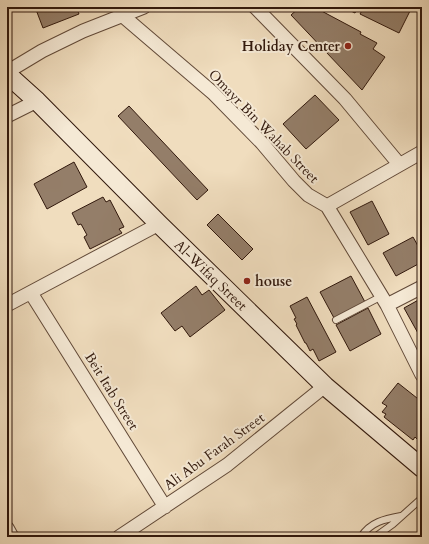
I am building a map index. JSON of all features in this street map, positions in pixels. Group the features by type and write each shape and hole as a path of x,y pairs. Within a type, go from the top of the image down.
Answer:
{"street":[{"path":"7,73 42,52 83,31 144,7"},
{"path":"260,10 345,99 399,164"},
{"name":"Omayr Bin Wahab Street","path":"123,16 214,93 262,143 294,181 308,195 327,206 385,301 422,375"},
{"name":"Al-Wifaq Street","path":"7,73 325,386 414,454 422,468"},
{"path":"7,116 37,101"},
{"path":"327,206 422,152"},
{"path":"7,305 159,224"},
{"path":"385,301 422,287"},
{"name":"Beit Itab Street","path":"31,293 165,507"},
{"name":"Ali Abu Farah Street","path":"119,537 227,466 325,386"},
{"path":"7,528 12,537"}],"lane":[{"path":"336,320 385,301"},
{"path":"375,537 422,498"},
{"path":"361,537 365,530 380,520 402,516"}],"building":[{"path":"35,7 76,7 79,14 43,28"},
{"name":"Holiday Center","path":"300,7 314,7 361,32 360,34 377,43 373,49 385,57 362,90 291,15"},
{"path":"343,7 358,7 355,13"},
{"path":"364,7 412,7 399,33 360,14"},
{"path":"315,95 339,120 306,149 283,124"},
{"path":"129,106 208,190 197,200 118,116"},
{"path":"74,162 87,187 47,209 34,184"},
{"path":"103,197 106,202 110,200 124,227 119,229 122,233 90,249 84,237 87,235 81,224 78,225 72,213"},
{"path":"372,201 389,234 368,245 350,212"},
{"path":"218,214 253,249 242,260 207,225"},
{"path":"413,237 422,253 422,262 396,276 383,253"},
{"path":"351,276 365,302 334,318 320,292"},
{"path":"196,286 202,295 209,290 225,310 190,337 182,326 175,331 161,313"},
{"path":"307,297 336,352 319,361 313,349 310,351 305,343 296,325 297,324 294,319 296,318 290,306"},
{"path":"422,298 422,334 419,335 404,308"},
{"path":"368,308 381,334 350,351 336,325"},
{"path":"398,383 422,402 422,437 419,441 415,437 413,440 384,417 386,414 382,412 387,406 382,403"}],"place":[{"name":"Holiday Center","path":"348,46"},
{"name":"house","path":"247,281"}]}
